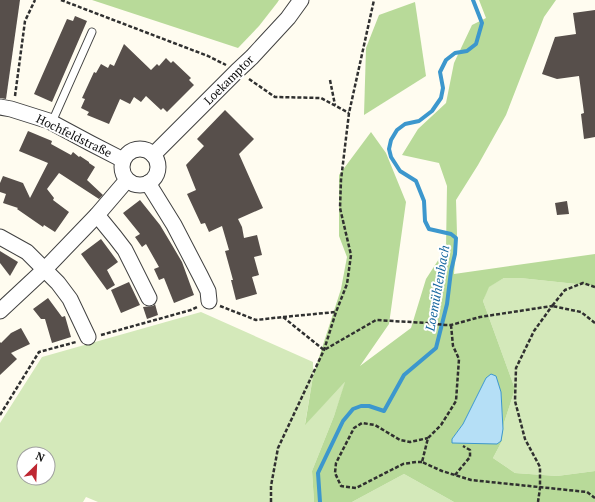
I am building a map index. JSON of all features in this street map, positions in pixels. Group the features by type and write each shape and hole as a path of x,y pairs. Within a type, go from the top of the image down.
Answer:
{"street":[{"name":"Loekamptor","path":"153,155 252,57 288,18 301,0"},
{"name":"Hochfeldstraße","path":"6,108 52,122 123,160"},
{"path":"137,150 146,150 153,155 157,161 158,167 157,174 153,179 148,183 141,185 134,184 127,180 122,171 122,165 123,160 129,153 137,150"},
{"path":"0,311 45,269 96,216 127,180"},
{"path":"148,183 174,225 200,275 208,291 209,301"},
{"path":"96,216 125,250 149,298"},
{"path":"0,237 27,252 58,283 70,299 88,337"}],"lane":[{"path":"52,122 92,32"}],"path":[{"path":"6,108 25,21 35,0"},
{"path":"61,0 208,56 237,71 275,97 321,98 349,113"},
{"path":"270,502 271,486 278,448 324,350 347,284 351,255 340,208 341,180 349,113 374,0"},
{"path":"330,80 335,106"},
{"path":"538,502 540,467 525,439 515,401 516,368 534,331 565,290 583,283 595,287"},
{"path":"209,301 256,320 336,312"},
{"path":"324,350 376,320 451,325 480,317 552,306 581,312 595,323"},
{"path":"283,317 324,350"},
{"path":"422,462 428,438 441,425 456,400 459,359 453,346 451,325"},
{"path":"428,438 410,442 400,440 375,425 362,423 354,428 336,463 335,473 341,486 356,488 403,464 422,462 471,480 587,492 595,498"},
{"path":"455,475 470,457 470,450 463,446"}],"green space":[{"path":"92,0 279,0 259,26 238,48"},
{"path":"479,0 556,0 544,17 506,115 478,165 456,200 457,234 454,274 595,254 595,286 520,278 504,278 489,287 483,301 515,389 504,423 502,441 493,458 515,473 557,476 595,471 595,502 454,502 404,474 352,502 314,502 312,471 334,416 345,382 305,425 313,376 341,289 347,257 339,236 339,175 371,132 386,153 406,202 389,324 360,366 411,328 426,279 446,248 447,186 439,163 402,155 418,129 446,103 454,63 472,25 486,18","holes":["496,376 501,393 503,429 452,439 463,424 486,378"]},
{"path":"415,2 426,76 364,115 366,48 379,15"},
{"path":"504,278 520,278 595,286 595,471 557,476 515,473 493,458 502,441 504,423 515,389 483,301 488,287"},
{"path":"201,312 313,362 313,376 305,424 346,381 312,471 314,502 98,502 86,497 83,502 0,502 0,423 42,357"},
{"path":"404,474 454,502 352,502"}],"water":[{"path":"491,374 496,376 501,392 503,429 501,441 497,444 452,443 452,439 463,424 486,378"}],"building":[{"path":"0,0 20,0 6,99 0,98"},
{"path":"595,10 595,137 584,139 581,114 584,113 579,76 557,79 542,74 555,37 576,34 573,13"},
{"path":"75,16 87,21 52,102 34,94 67,19 73,21"},
{"path":"124,44 151,70 157,64 159,66 166,58 171,63 173,61 191,78 189,80 194,85 167,112 163,108 161,110 146,96 141,102 134,97 130,104 120,99 109,124 87,115 89,112 81,108 85,99 82,98 94,72 96,73 101,64 108,68 110,64 114,66"},
{"path":"225,110 254,139 239,154 263,208 238,219 242,227 244,238 257,235 262,255 254,257 259,275 252,277 257,294 236,300 231,280 233,280 225,251 229,250 222,226 209,232 205,223 201,224 187,194 196,190 186,165 204,146 197,139"},
{"path":"28,131 52,141 51,144 71,155 73,152 95,167 87,180 103,195 99,199 59,173 47,189 54,198 53,200 69,212 55,232 44,225 43,227 17,209 18,208 3,203 6,194 0,192 0,183 3,176 23,183 30,198 48,163 19,151"},
{"path":"140,200 160,225 182,262 194,295 174,303 164,278 159,280 154,269 159,267 146,244 142,247 135,237 140,234 123,213"},
{"path":"567,201 569,214 557,215 555,203"},
{"path":"101,239 118,262 107,270 115,285 107,290 81,254"},
{"path":"0,251 18,262 10,276 0,263"},
{"path":"129,282 140,305 121,313 111,290"},
{"path":"48,298 62,317 65,316 71,337 52,343 45,319 41,319 33,309"},
{"path":"155,304 158,315 147,319 143,307 153,306"},
{"path":"21,328 30,344 11,353 17,359 0,375 0,342 1,343 11,333"}],"waterway":[{"name":"Loemühlenbach","path":"320,502 318,473 343,421 353,409 361,406 369,406 384,411 404,375 436,348 447,304 456,238 451,234 429,229 425,221 424,201 416,181 400,171 391,157 389,149 391,140 397,130 405,124 419,121 432,111 441,98 443,88 440,72 446,60 455,53 467,51 476,44 482,23 473,0"}]}
